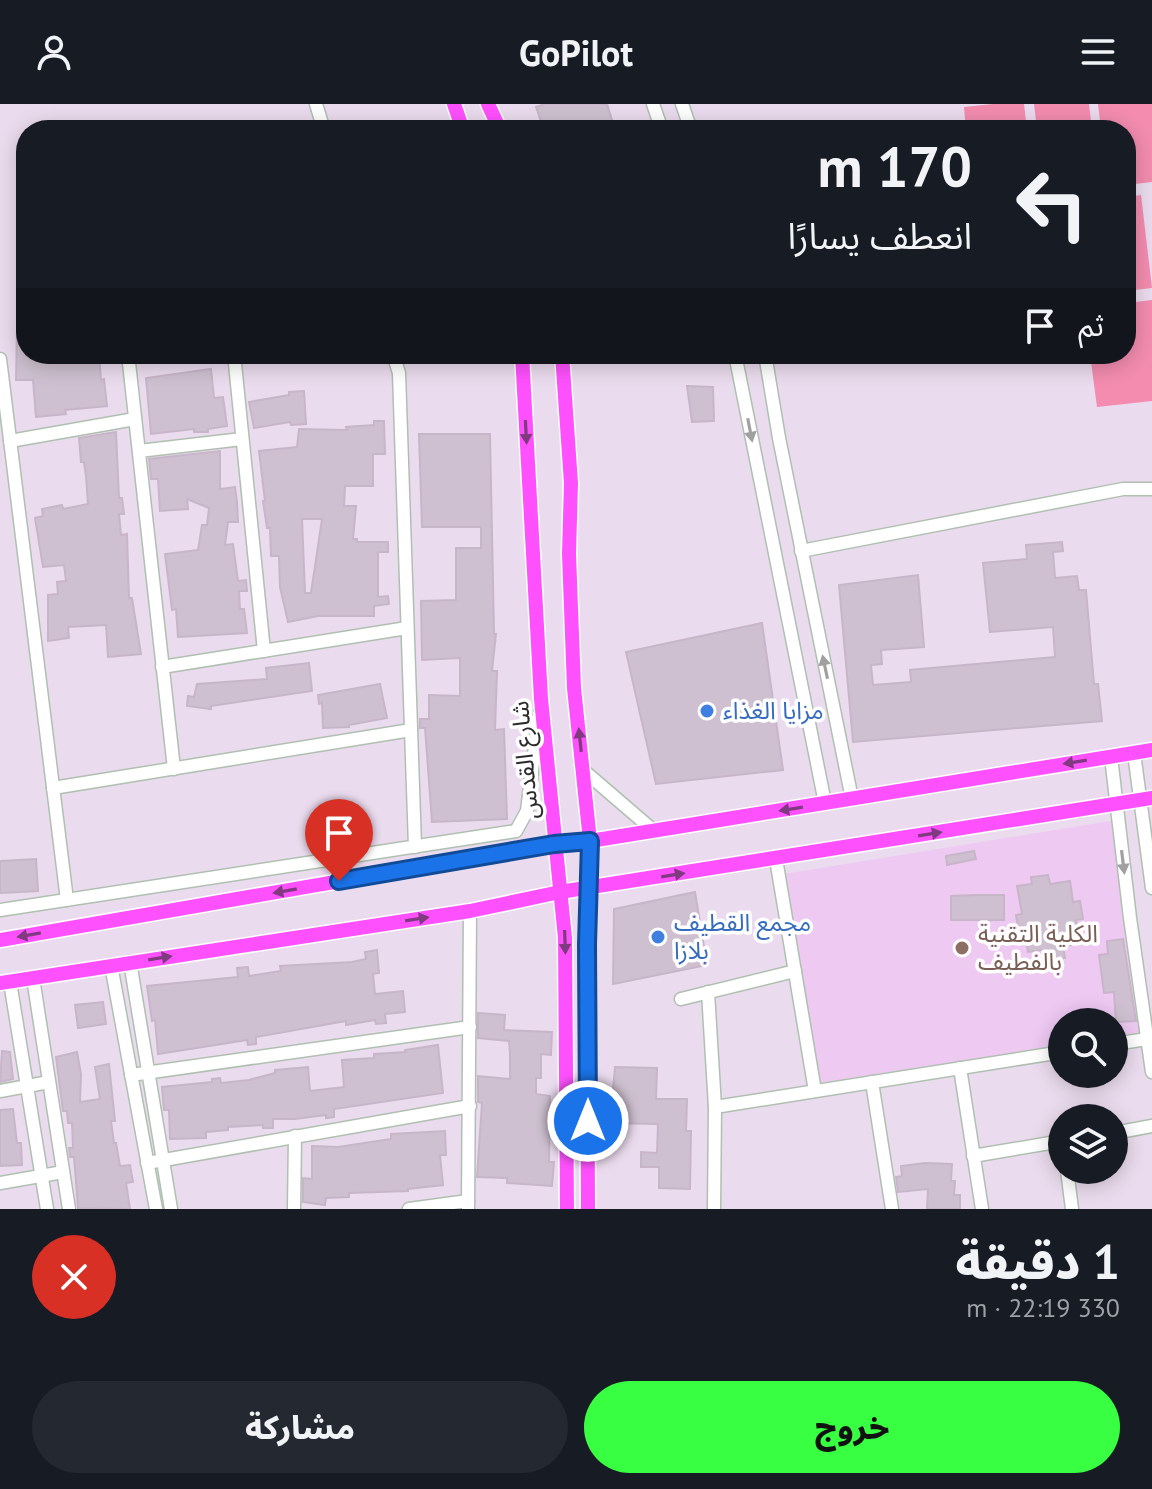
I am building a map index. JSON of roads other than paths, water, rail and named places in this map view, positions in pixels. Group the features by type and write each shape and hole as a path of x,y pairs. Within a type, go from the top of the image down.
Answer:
{"main road":[{"name":"شارع القدس","path":"523,364 541,699 565,938 567,1209"},
{"path":"563,364 571,483 569,554 574,688 590,841 587,944 588,1209"},
{"path":"0,940 554,844 654,831 1152,750"},
{"path":"5,983 470,911 560,892 1146,799"}],"street":[{"path":"0,359 67,900"},
{"path":"129,364 174,769"},
{"path":"235,364 264,651"},
{"path":"396,364 399,373 415,847"},
{"path":"737,364 825,803"},
{"path":"767,364 852,799"},
{"path":"10,441 135,419"},
{"path":"139,451 242,439"},
{"path":"801,551 1123,489 1152,489"},
{"path":"162,667 407,628"},
{"path":"0,910 516,831 527,811 541,699"},
{"path":"53,788 411,730"},
{"path":"1134,753 1146,799 1152,888"},
{"path":"1111,757 1152,1072"},
{"path":"583,770 654,831"},
{"path":"776,859 815,1091"},
{"path":"409,1209 468,1205 470,911"},
{"path":"130,962 171,1209"},
{"path":"111,965 156,1209"},
{"path":"681,999 795,971"},
{"path":"33,978 69,1209"},
{"path":"5,983 27,1086 47,1209"},
{"path":"708,992 715,1107 714,1209"},
{"path":"131,1075 470,1027"},
{"path":"1128,1042 1147,1039"},
{"path":"715,1107 1048,1054"},
{"path":"960,1068 982,1209"},
{"path":"0,1091 49,1082"},
{"path":"872,1082 892,1209"},
{"path":"147,1163 470,1106"},
{"path":"1128,1130 1152,1126"},
{"path":"294,1209 295,1136"},
{"path":"973,1156 1048,1143"},
{"path":"0,1183 63,1172"},
{"path":"1069,1184 1072,1209"}],"place":[{"name":"مزايا الغذاء","path":"707,711"},
{"name":"مجمع القطيف بلازا","path":"658,937"},
{"name":"الكلية التقنية بالفطيف","path":"962,948"}]}
